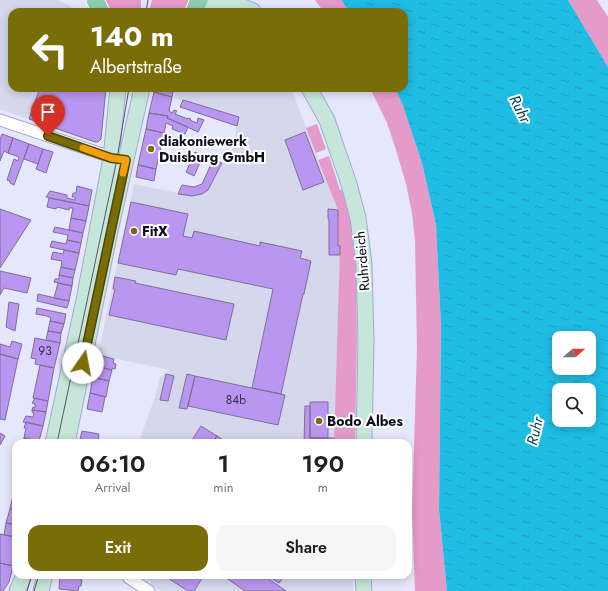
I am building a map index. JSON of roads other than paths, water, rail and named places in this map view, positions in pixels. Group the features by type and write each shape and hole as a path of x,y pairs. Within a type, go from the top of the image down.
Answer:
{"main road":[{"path":"243,0 250,8"},
{"path":"196,7 229,2 245,8"},
{"path":"55,439 84,300 111,158 118,92"},
{"path":"68,439 141,92"},
{"name":"Ruhrdeich","path":"311,92 327,120 349,184 358,218 365,279 366,341 364,439"},
{"path":"17,591 22,579"},
{"path":"41,591 44,579"},
{"path":"363,579 364,591"}],"street":[{"path":"0,120 111,158 126,160"},
{"path":"131,579 149,591"}],"water":[{"name":"Ruhr","path":"341,0 568,0 608,67 608,591 447,591 439,510 441,326 436,225 422,163 397,92 408,92 408,8 347,8"}],"tram line":[{"path":"147,8 148,0"},
{"path":"58,439 117,159 128,92"},
{"path":"27,591 31,579"},
{"path":"34,591 38,579"}],"place":[{"name":"diakoniewerk Duisburg GmbH","path":"151,149"},
{"name":"FitX","path":"134,231"},
{"name":"Bodo Albes","path":"319,421"}]}
